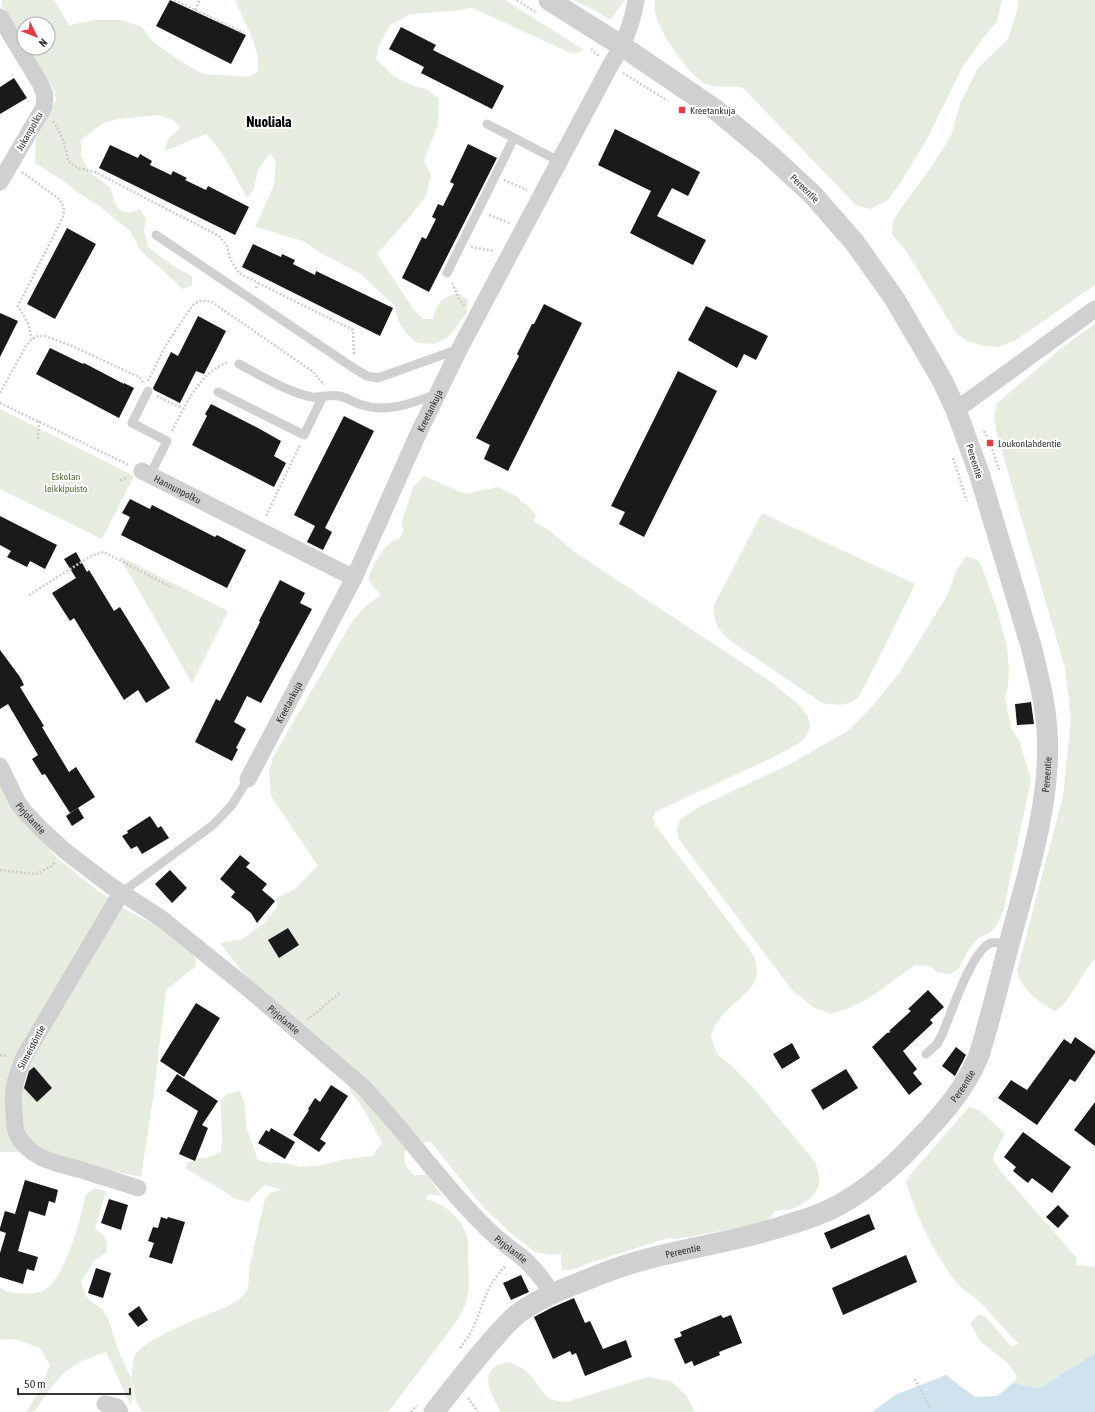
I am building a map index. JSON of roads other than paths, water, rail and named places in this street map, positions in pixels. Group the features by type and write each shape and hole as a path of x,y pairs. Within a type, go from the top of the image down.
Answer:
{"street":[{"name":"Kreetankuja","path":"248,779 354,578 418,434 460,348 540,196 622,46 633,20 636,0"},
{"name":"Pereentie","path":"434,1412 468,1368 509,1322 525,1309 552,1293 607,1271 633,1263 741,1239 818,1215 847,1201 877,1180 928,1130 956,1097 978,1058 1022,899 1042,812 1046,778 1047,730 1041,687 1031,646 979,473 956,410 942,380 894,298 855,243 824,206 770,155 716,110 622,46 542,6"},
{"name":"Jukanpolku","path":"0,17 40,83 45,95 44,107 0,182"},
{"path":"956,410 1095,309"},
{"name":"Hannunpolku","path":"146,473 354,578"},
{"name":"Pirjolantie","path":"0,766 18,803 24,811 65,851 97,876 162,919 296,1029 378,1102 430,1166 471,1212 496,1237 524,1259 541,1277 552,1293"},
{"name":"Siimeistöntie","path":"122,893 24,1057 15,1079 13,1103 15,1128 22,1142 33,1152 51,1162 138,1188"},
{"path":"105,1404 117,1407 120,1412"}],"lane":[{"path":"486,124 559,161"},
{"path":"447,273 514,138"},
{"path":"156,235 251,300 367,376 378,378 460,348"},
{"path":"239,364 298,394 314,397 328,395 344,397 362,405 392,408 408,405 437,394"},
{"path":"146,473 167,441 132,423 148,391"},
{"path":"218,392 304,435 328,395"},
{"path":"122,893 213,825 232,805 248,779"},
{"path":"926,1054 937,1044 942,1035 966,976 979,953 991,943 1009,944"}],"water":[{"path":"1095,1353 1095,1412 872,1412 895,1395 946,1375 975,1397 997,1396 1013,1383 1040,1388"}],"place":[{"name":"Kreetankuja","path":"682,110"},
{"name":"Loukonlahdentie","path":"990,443"}],"district":[{"name":"Nuoliala","path":"269,122"}],"park label":[{"name":"Eskolan leikkipuisto","path":"66,482"}]}
